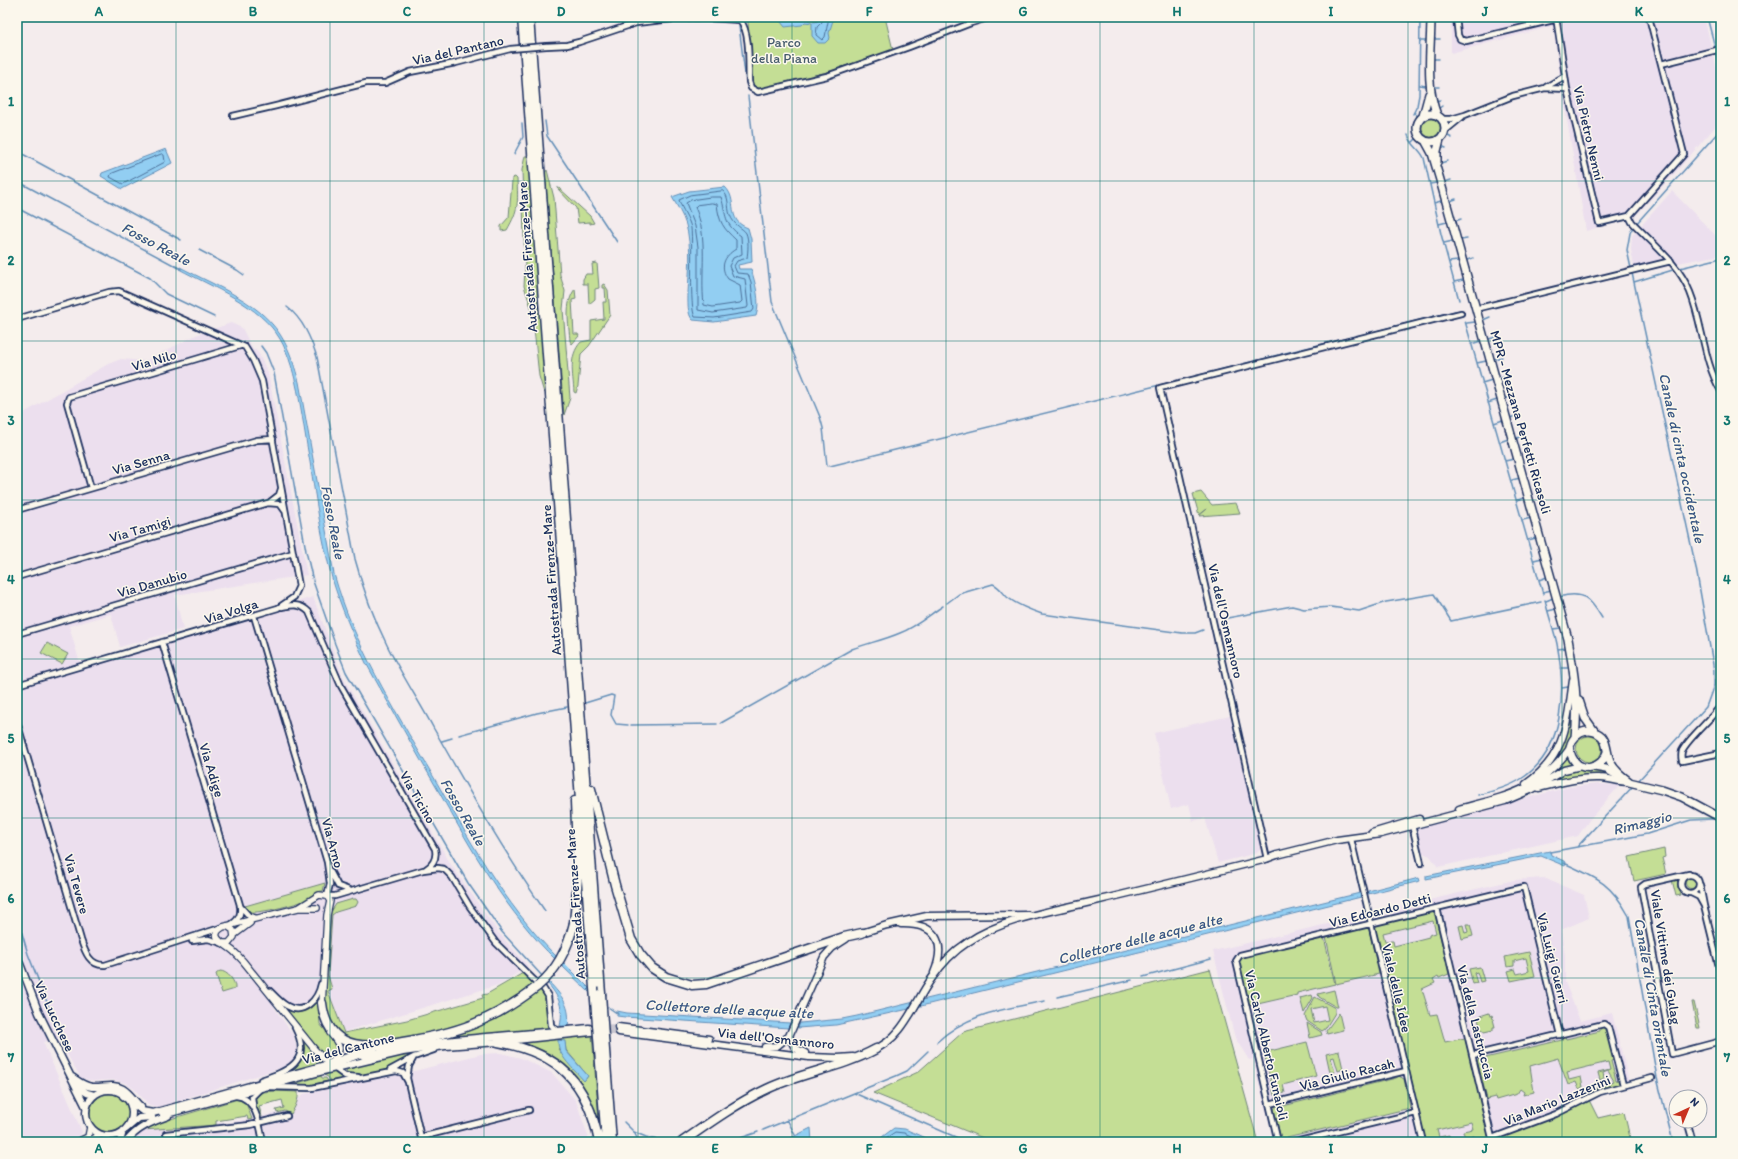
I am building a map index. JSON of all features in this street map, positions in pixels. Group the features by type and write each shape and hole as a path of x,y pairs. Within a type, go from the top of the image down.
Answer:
{"highway":[{"name":"Autostrada Firenze-Mare","path":"522,17 576,698 602,994 601,1037 606,1142"},
{"name":"Autostrada Firenze-Mare","path":"529,17 576,698 594,988 601,1037 612,1142"},
{"path":"322,1003 325,1017 338,1035 345,1040 364,1046 388,1045 435,1036 478,1022 507,1008 539,985 554,970 568,944 574,923 578,877 576,698"},
{"path":"576,698 591,792 615,885 631,939 640,954 652,968 666,977 678,982 692,985 706,984 844,937 862,933"},
{"path":"498,1042 534,1051 553,1061 568,1073 581,1091 589,1107 599,1142"},
{"path":"332,1065 388,1045"},
{"path":"682,1142 746,1100 775,1086 855,1060 876,1049"}],"main road":[{"path":"1430,88 1423,116 1417,123 1416,131 1420,138 1426,142 1433,142 1440,139 1445,131 1445,126 1432,103 1430,88 1432,17"},
{"path":"1423,116 1429,114 1439,117"},
{"name":"MPR - Mezzana Perfetti Ricasoli","path":"1437,170 1437,151 1440,139"},
{"name":"MPR - Mezzana Perfetti Ricasoli","path":"1426,142 1432,153 1473,301 1478,312 1568,639 1577,710 1575,737"},
{"path":"1492,799 1516,790 1530,782 1549,763 1562,740 1568,720 1574,677"},
{"name":"MPR - Mezzana Perfetti Ricasoli","path":"1574,677 1584,714 1595,732"},
{"path":"1575,737 1586,731 1595,732 1604,740 1611,764 1630,782"},
{"name":"Via dell'Osmannoro","path":"1367,835 1379,829 1510,795 1531,786 1557,765 1570,748 1575,737"},
{"path":"1570,748 1574,760 1582,766"},
{"path":"1593,767 1603,760 1607,752"},
{"name":"Via dell'Osmannoro","path":"1042,914 990,917 927,916 887,925 862,933 836,944 821,962 790,1036 777,1046 768,1048 619,1030 809,1057 848,1058 876,1049 897,1033 909,1017 932,978 958,949 978,935 1002,925 1265,860 1278,859 1331,846 1367,835 1381,834 1505,801 1533,789 1562,771 1571,768 1582,766 1606,769 1630,782 1682,797 1719,817"},
{"path":"1533,789 1582,778 1602,778 1630,782"},
{"path":"887,925 914,924 922,926 935,936 938,942 940,954 932,978"},
{"name":"Via Lucchese","path":"17,956 39,1013 86,1107 86,1117 90,1127"},
{"name":"Via del Cantone","path":"123,1096 135,1107 145,1113 153,1114 385,1050 421,1044 560,1031 590,1030 498,1042 445,1046 402,1052 332,1065 323,1071 186,1110 162,1116 139,1118 124,1130"},
{"path":"790,1036 791,1043 797,1050 824,1057"},
{"path":"71,1076 88,1086 94,1087 110,1085 121,1088 130,1094 140,1107 146,1110 161,1112"},
{"path":"74,1084 83,1092 94,1095"},
{"path":"86,1107 94,1095 102,1091 109,1090 116,1092 128,1101 132,1111 131,1119 124,1130 120,1142"},
{"path":"126,1142 136,1131 145,1125 186,1110"},
{"path":"90,1127 107,1142"},
{"path":"102,1136 112,1136 124,1130"}],"street":[{"name":"Via del Pantano","path":"232,116 366,83 385,83 410,72 456,63 510,48 567,45 636,24 691,17 740,20 744,24 747,36 751,88 758,92 834,73 991,17"},
{"path":"1456,17 1460,40 1466,41 1556,18 1566,17"},
{"path":"1649,17 1684,154 1629,216 1637,228 1672,261 1681,274 1690,292 1701,326 1709,364 1721,391"},
{"path":"1720,17 1721,23"},
{"name":"Via Pietro Nenni","path":"1556,18 1567,89 1599,223 1629,216"},
{"path":"1661,64 1717,50"},
{"path":"1545,88 1565,76"},
{"path":"1439,117 1451,119 1513,96 1545,88 1567,89"},
{"path":"1445,131 1465,115"},
{"path":"1478,312 1672,261"},
{"path":"17,318 116,290 240,346 248,350 258,370 272,439"},
{"name":"Via dell'Osmannoro","path":"1265,860 1160,388 1461,313"},
{"name":"Via Nilo","path":"91,488 67,401 71,396 240,346"},
{"name":"Via Volga","path":"17,686 254,616 278,608 292,600 298,590 298,578 272,439"},
{"name":"Via Senna","path":"17,510 257,440 272,439"},
{"path":"268,503 279,495 281,486"},
{"path":"268,503 280,504 286,514"},
{"name":"Via Tamigi","path":"17,576 268,503"},
{"name":"Via Danubio","path":"17,634 294,553"},
{"name":"Via Ticino","path":"278,608 297,605 304,607 309,612 342,686 435,849 436,854 434,861 422,870"},
{"name":"Via Arno","path":"254,616 327,862 330,884 327,896 330,902 328,908 322,1003 325,1027 338,1043 340,1048 332,1065"},
{"name":"Via Adige","path":"162,642 240,905"},
{"path":"1721,705 1714,716 1684,749 1681,756 1682,761 1721,753"},
{"name":"Via Tevere","path":"17,722 85,951 90,959 101,965 180,942 220,928 298,908"},
{"path":"1412,825 1421,863"},
{"name":"Viale delle Idee","path":"1351,839 1423,1142"},
{"path":"327,862 338,886 350,891"},
{"path":"298,908 320,895 335,896 422,870 438,868 447,871 496,943 539,985 548,996 550,1002 550,1023 554,1028 560,1031"},
{"path":"1704,906 1699,897 1684,891 1681,884 1683,878 1689,874 1696,876 1700,882 1704,906 1721,975"},
{"name":"Viale Vittime dei Gulag","path":"1689,874 1645,884 1641,888 1671,1052 1721,1041"},
{"path":"1691,893 1697,890 1700,882"},
{"name":"Via Edoardo Detti","path":"1240,955 1524,887"},
{"name":"Via Luigi Guerri","path":"1524,887 1560,1035"},
{"path":"316,898 315,903 317,908"},
{"path":"240,905 245,913 251,917 266,917"},
{"path":"234,935 233,930 229,926 238,918 240,905"},
{"path":"298,908 317,908 323,910 328,908"},
{"name":"Via della Lastruccia","path":"1437,908 1493,1140"},
{"path":"220,928 217,936 222,943 229,943 233,939 234,935 244,926 256,919"},
{"name":"Via Tevere","path":"180,942 208,939 222,943 238,956 290,1020 332,1065"},
{"name":"Via Carlo Alberto Funaioli","path":"1240,955 1236,961 1278,1142"},
{"name":"Via Tevere","path":"259,980 284,1004 296,1008 305,1007 313,1001 319,991 323,976"},
{"name":"Via Tevere","path":"241,1089 287,1071 296,1064 300,1055 301,1045 297,1031 290,1020"},
{"path":"1473,1055 1604,1024 1607,1025 1623,1085"},
{"name":"Via del Cantone","path":"263,1088 312,1088 352,1081 385,1072 402,1065 414,1057 445,1046"},
{"path":"414,1057 409,1066 408,1082 421,1139 529,1110"},
{"name":"Via del Cantone","path":"332,1065 345,1076 362,1078"},
{"name":"Via Giulio Racah","path":"1269,1104 1406,1071"},
{"name":"Via del Cantone","path":"385,1072 402,1072 408,1082"},
{"name":"Via Mario Lazzerini","path":"1493,1140 1556,1114 1600,1092 1652,1078"},
{"path":"253,1109 252,1097 256,1092 263,1088"},
{"path":"234,1096 245,1098 253,1109 259,1123 263,1142"},
{"path":"1295,1142 1416,1113"},
{"path":"166,1134 204,1131 259,1123 287,1116"},
{"path":"77,1142 88,1137 90,1127"},
{"path":"1689,1129 1693,1142"},
{"path":"86,1142 102,1136"}],"shaded area":[{"path":"1451,17 1704,17 1721,86 1721,120 1634,217 1586,231 1560,79 1553,26 1451,53"},
{"path":"1672,191 1720,240 1721,255 1635,271 1631,250 1632,236"},
{"path":"231,323 242,328 253,350 255,349 258,352 268,373 307,575 175,595 183,629 120,647 111,614 69,626 81,667 313,597 344,679 450,863 498,932 528,966 501,984 340,1033 331,1002 302,1012 273,1006 294,1036 297,1050 292,1061 284,1067 158,1107 149,1105 134,1089 125,1083 113,1080 93,1081 81,1078 58,1039 43,1042 82,1132 76,1142 17,1142 17,417 108,364 121,359 146,361 196,335"},
{"path":"1230,716 1261,849 1257,853 1218,863 1205,818 1193,821 1189,804 1171,809 1154,733"},
{"path":"1598,784 1620,785 1590,819 1578,836 1438,867 1430,856 1423,853 1417,831 1418,827 1421,825 1569,787"},
{"path":"1544,878 1584,895 1589,918 1561,930 1565,955 1565,982 1580,1021 1612,1013 1629,1082 1588,1096 1598,1117 1624,1111 1631,1142 1274,1142 1253,1059 1249,1060 1235,1038 1213,951 1514,880"},
{"path":"500,1053 521,1058 552,1073 576,1101 590,1142 129,1142 143,1130 233,1122 278,1113 304,1094 411,1072 481,1054"}],"green space":[{"name":"Parco della Piana","path":"746,17 885,17 893,50 827,72 758,89 752,83 748,22"},
{"path":"1431,119 1437,122 1440,128 1437,134 1431,137 1425,134 1422,128 1425,122"},
{"path":"525,156 528,156 546,391 544,393 539,376 532,310 524,286 525,269 522,170"},
{"path":"547,170 554,198 560,275 565,291 563,309 570,398 564,415 545,173"},
{"path":"515,177 517,179 518,194 516,211 507,230 501,231 501,226 509,217 512,178"},
{"path":"557,188 559,188 590,216 594,223 578,223 576,208"},
{"path":"597,263 599,288 595,289 595,299 589,304 588,284 583,284 583,279 586,274 593,274 592,264"},
{"path":"604,284 608,290 610,315 589,346 581,354 576,393 574,392 572,372 574,353 581,342 591,340 591,321 604,319 603,302 606,302 605,288 602,288 602,285"},
{"path":"575,289 576,299 572,300 574,334 578,334 579,336 572,344 570,341 568,308 569,301"},
{"path":"1201,492 1212,505 1236,503 1240,513 1199,516 1207,509 1199,515 1193,494"},
{"path":"47,643 68,654 62,664 41,653"},
{"path":"1572,706 1572,727 1567,748 1551,768 1541,774 1567,732"},
{"path":"1589,736 1598,740 1602,749 1598,758 1589,762 1580,758 1576,749 1580,740"},
{"path":"1568,756 1572,764 1563,767 1548,777"},
{"path":"1575,770 1604,771 1603,776 1548,784 1548,782"},
{"path":"1664,849 1665,857 1662,858 1666,874 1634,881 1629,857"},
{"path":"1691,877 1695,879 1697,883 1695,887 1691,889 1687,887 1685,883 1687,879"},
{"path":"1677,879 1681,895 1676,896 1672,880"},
{"path":"325,883 323,891 317,892 306,900 290,905 255,912 250,912 245,906"},
{"path":"356,899 358,902 356,906 336,912 332,915 328,975 332,989 328,991 344,1033 407,1020 483,998 482,995 487,994 523,973 535,984 498,1010 465,1025 382,1043 362,1043 352,1040 344,1036 332,1024 328,1016 325,996 331,912 336,904"},
{"path":"1432,912 1435,915 1449,974 1439,978 1438,976 1433,979 1435,983 1422,989 1430,1015 1437,1014 1445,1042 1465,1038 1490,1142 1476,1142 1474,1136 1465,1138 1463,1131 1473,1129 1471,1122 1437,1130 1439,1137 1449,1135 1451,1142 1426,1142 1375,928 1377,925","holes":["1433,921 1436,933 1429,935 1429,937 1394,946 1393,941 1385,941 1383,933"]},
{"path":"1466,924 1470,924 1473,936 1462,939 1459,926 1463,925 1465,933 1468,932"},
{"path":"1366,927 1369,930 1379,974 1336,984 1326,937"},
{"path":"1324,937 1335,984 1297,993 1297,995 1249,1006 1238,961 1239,958"},
{"path":"1529,952 1535,976 1511,981 1508,971 1515,969 1517,974 1529,971 1526,958 1514,961 1514,966 1507,967 1505,957"},
{"path":"1480,967 1484,981 1480,982 1477,972 1474,973 1477,983 1473,984 1469,969"},
{"path":"1210,969 1258,1142 993,1142 873,1093 918,1072 963,1032"},
{"path":"223,971 230,977 234,983 235,989 222,993 216,974"},
{"path":"541,988 547,1003 548,1030 449,1038 449,1036"},
{"path":"1334,990 1338,1007 1319,997 1318,994"},
{"path":"1312,995 1313,998 1304,1013 1300,998"},
{"path":"1315,997 1335,1008 1335,1013 1325,1029 1322,1031 1307,1021 1305,1016","holes":["1325,1006 1328,1020 1314,1023 1311,1009"]},
{"path":"318,998 320,1024 336,1044 338,1051 331,1057 324,1055 281,1004 292,1010 312,1004"},
{"path":"1692,1002 1694,1002 1700,1028 1697,1028"},
{"path":"1339,1013 1343,1030 1327,1034 1326,1031"},
{"path":"1489,1013 1490,1016 1492,1015 1495,1027 1493,1027 1493,1030 1484,1032 1481,1030 1478,1019 1480,1016"},
{"path":"1307,1023 1321,1032 1322,1035 1310,1038"},
{"path":"1603,1027 1607,1030 1614,1060 1611,1061 1616,1080 1619,1080 1620,1084 1602,1088 1580,1099 1579,1096 1614,1081 1608,1071 1603,1073 1604,1078 1600,1080 1598,1073 1610,1070 1608,1062 1567,1072 1569,1080 1581,1077 1583,1087 1579,1089 1576,1082 1568,1085 1558,1058 1530,1066 1534,1092 1523,1095 1524,1092 1520,1089 1517,1094 1496,1100 1495,1097 1487,1099 1477,1061 1480,1056 1481,1059 1562,1040 1562,1037 1565,1036 1566,1039 1600,1031 1600,1028"},
{"path":"592,1035 599,1121 574,1077 519,1042","holes":["565,1043 566,1050 588,1076 584,1081 558,1049"]},
{"path":"303,1039 322,1063 289,1073 300,1058"},
{"path":"1307,1042 1316,1076 1283,1085 1285,1093 1274,1095 1265,1057 1267,1056 1266,1052"},
{"path":"1339,1051 1343,1069 1338,1071 1334,1057 1331,1058 1335,1072 1330,1072 1326,1054"},
{"path":"410,1055 401,1063 386,1070 362,1075 347,1073 346,1069 389,1058"},
{"path":"334,1072 344,1079 330,1081 328,1077 324,1075"},
{"path":"321,1076 322,1078 326,1078 328,1081 310,1085 291,1086 291,1085"},
{"path":"1399,1076 1404,1079 1410,1108 1408,1111 1406,1109 1287,1138 1288,1141 1281,1139 1274,1110 1276,1105 1279,1105 1279,1107"},
{"path":"263,1092 298,1092 297,1101 291,1114 285,1111 277,1113 276,1110 284,1108 282,1100 259,1106 262,1117 260,1117 255,1102 257,1095"},
{"path":"114,1094 121,1097 127,1103 130,1114 129,1122 121,1131 114,1134 106,1134 99,1131 91,1122 90,1110 93,1103 102,1095"},
{"path":"238,1099 246,1103 252,1119 248,1120 247,1116 216,1121 216,1125 143,1130 157,1123"},
{"path":"1589,1100 1598,1118 1624,1112 1631,1142 1498,1142 1500,1141 1499,1137 1556,1116"},
{"path":"152,1119 126,1138 125,1137 139,1120"}],"water":[{"path":"777,17 805,17 814,22 819,20 813,17 834,17 829,33 830,38 825,43 818,43 812,36 812,23 805,22 802,25 785,27"},
{"path":"166,149 172,163 122,189 101,176 102,173"},
{"path":"725,187 731,198 734,215 741,224 748,228 751,239 752,262 738,265 739,269 751,269 757,292 758,305 756,316 714,322 693,320 690,315 688,304 690,259 688,233 683,218 672,197 689,191"},
{"path":"180,267 224,289 252,306 275,327 284,341 291,356 299,382 334,574 352,626 388,698 472,844 503,892 538,937 558,958 557,961 506,902 478,859 366,663 356,642 339,600 328,564 296,382 286,351 280,339 260,316 248,307 220,290 179,269"},
{"path":"1550,851 1551,855 1566,862 1565,866 1541,856 1426,879 1426,876"},
{"path":"1419,878 1420,881 1368,894 1368,891"},
{"path":"1360,893 1361,897 909,1009 836,1025 798,1028 800,1023 857,1016"},
{"path":"563,962 590,989 590,993 561,965"},
{"path":"549,982 562,997 567,1007 569,1020 568,1027 560,1026 560,1003 555,993 547,983"},
{"path":"617,1011 627,1013 790,1023 788,1028 625,1017 617,1016"},
{"path":"558,1040 565,1041 566,1051 588,1076 584,1081 563,1057 558,1046"},
{"path":"811,1128 812,1142 783,1142"},
{"path":"894,1128 905,1129 934,1142 881,1142 882,1137"}],"waterway":[{"path":"1413,114 1417,106 1419,95 1420,17"},
{"name":"Canale di cinta occidentale","path":"1707,17 1721,70"},
{"path":"1436,18 1441,18"},
{"path":"1420,20 1427,20"},
{"path":"739,26 746,82"},
{"path":"1435,39 1440,39"},
{"path":"1420,41 1427,41"},
{"path":"1434,59 1439,59"},
{"path":"1420,85 1426,86"},
{"path":"1434,87 1439,87"},
{"path":"748,96 772,302 820,417 823,428 827,466"},
{"path":"1435,101 1440,100"},
{"path":"1438,109 1442,106"},
{"path":"1414,112 1417,116"},
{"path":"545,121 547,136 617,242"},
{"path":"1449,122 1453,121"},
{"path":"514,154 523,137 522,123"},
{"name":"Canale di cinta occidentale","path":"1636,224 1721,129"},
{"path":"1408,135 1411,142 1424,158 1441,234 1459,300"},
{"path":"1448,136 1452,138"},
{"path":"1412,143 1416,139"},
{"path":"1441,146 1446,148"},
{"path":"17,151 181,240"},
{"path":"1441,163 1447,161"},
{"path":"1445,182 1451,180"},
{"name":"Fosso Reale","path":"17,181 181,269"},
{"path":"1430,184 1436,183"},
{"path":"1450,201 1456,199"},
{"path":"1434,203 1441,201"},
{"path":"17,208 150,278 166,294 214,317"},
{"path":"1455,221 1461,219"},
{"path":"1439,224 1447,222"},
{"name":"Canale di cinta occidentale","path":"1633,227 1630,233 1627,250 1696,568 1714,670 1714,685 1706,707 1638,781"},
{"path":"1461,240 1467,239"},
{"path":"1444,243 1453,241"},
{"path":"199,250 244,275"},
{"path":"1467,260 1473,258"},
{"path":"1680,268 1721,258"},
{"path":"1449,262 1458,261"},
{"path":"1634,282 1676,269"},
{"path":"1454,282 1463,280"},
{"path":"287,307 302,323 317,357 355,559 377,624 398,666 474,798 501,844 545,911"},
{"path":"1365,334 1455,311"},
{"path":"1483,320 1490,317"},
{"path":"1465,321 1543,594"},
{"path":"1467,323 1475,322"},
{"path":"1281,354 1361,335"},
{"path":"1489,339 1496,337"},
{"path":"1471,344 1481,341"},
{"path":"261,346 266,353 274,373 306,551 313,581 346,672 468,883 502,932 543,977"},
{"path":"1184,379 1278,355"},
{"path":"1494,359 1502,357"},
{"path":"1477,363 1486,361"},
{"path":"1499,379 1507,376"},
{"path":"830,466 1180,380"},
{"path":"1482,383 1492,380"},
{"path":"1505,399 1512,396"},
{"path":"1488,403 1497,400"},
{"path":"1510,418 1518,415"},
{"path":"1494,423 1503,420"},
{"path":"1516,438 1524,436"},
{"path":"1500,442 1508,439"},
{"path":"1505,461 1514,459"},
{"path":"1512,480 1520,478"},
{"path":"1517,500 1525,498"},
{"path":"1523,520 1531,518"},
{"path":"1528,540 1536,538"},
{"path":"1534,560 1542,558"},
{"path":"1539,580 1547,577"},
{"path":"947,603 959,594 993,584 1015,602 1042,614 1182,633 1195,633 1203,630"},
{"path":"1543,592 1551,590"},
{"path":"1222,619 1292,606 1304,609 1331,607 1359,611 1386,602 1434,594 1451,621 1541,602"},
{"path":"1559,597 1567,595 1580,595 1585,597 1594,605 1602,618"},
{"path":"1546,601 1553,598"},
{"path":"1478,795 1506,787 1521,779 1536,767 1546,753 1554,736 1559,718 1561,700 1560,662 1557,644 1545,600"},
{"path":"721,723 852,649 888,638 906,630 943,606"},
{"path":"1548,611 1556,609"},
{"path":"1553,629 1561,628"},
{"path":"1558,649 1566,648"},
{"path":"1560,668 1568,668"},
{"path":"1562,688 1568,687"},
{"path":"585,703 611,695 614,696 611,715 616,724 628,725"},
{"path":"459,735 537,713 567,707"},
{"path":"631,725 717,724"},
{"path":"442,741 452,738"},
{"name":"Canale di cinta occidentale","path":"1550,852 1577,847 1634,785"},
{"name":"Rimaggio","path":"1577,847 1647,834 1691,820 1713,819"},
{"name":"Canale di Cinta orientale","path":"1564,863 1586,873 1602,883 1616,896 1629,916 1657,1078 1673,1142"},
{"path":"17,916 28,954 54,1020"},
{"path":"1143,977 1211,959"},
{"path":"1057,997 1132,980"},
{"path":"937,1042 961,1024 974,1018 1002,1010 1045,1001"},
{"name":"Fosso Reale","path":"608,1007 618,1014"},
{"path":"763,1130 907,1071 928,1051"},
{"path":"854,1093 967,1142"},
{"path":"787,1119 795,1135"},
{"path":"624,1122 634,1132 639,1142"},
{"path":"634,1132 646,1137 667,1142"},
{"path":"729,1142 758,1132"}],"tunnel":[{"path":"589,1028 618,1027"},
{"path":"600,1032 619,1032"}],"water label":[{"name":"Collettore delle acque alte","path":"1140,939"},
{"name":"Collettore delle acque alte","path":"729,1009"}]}
